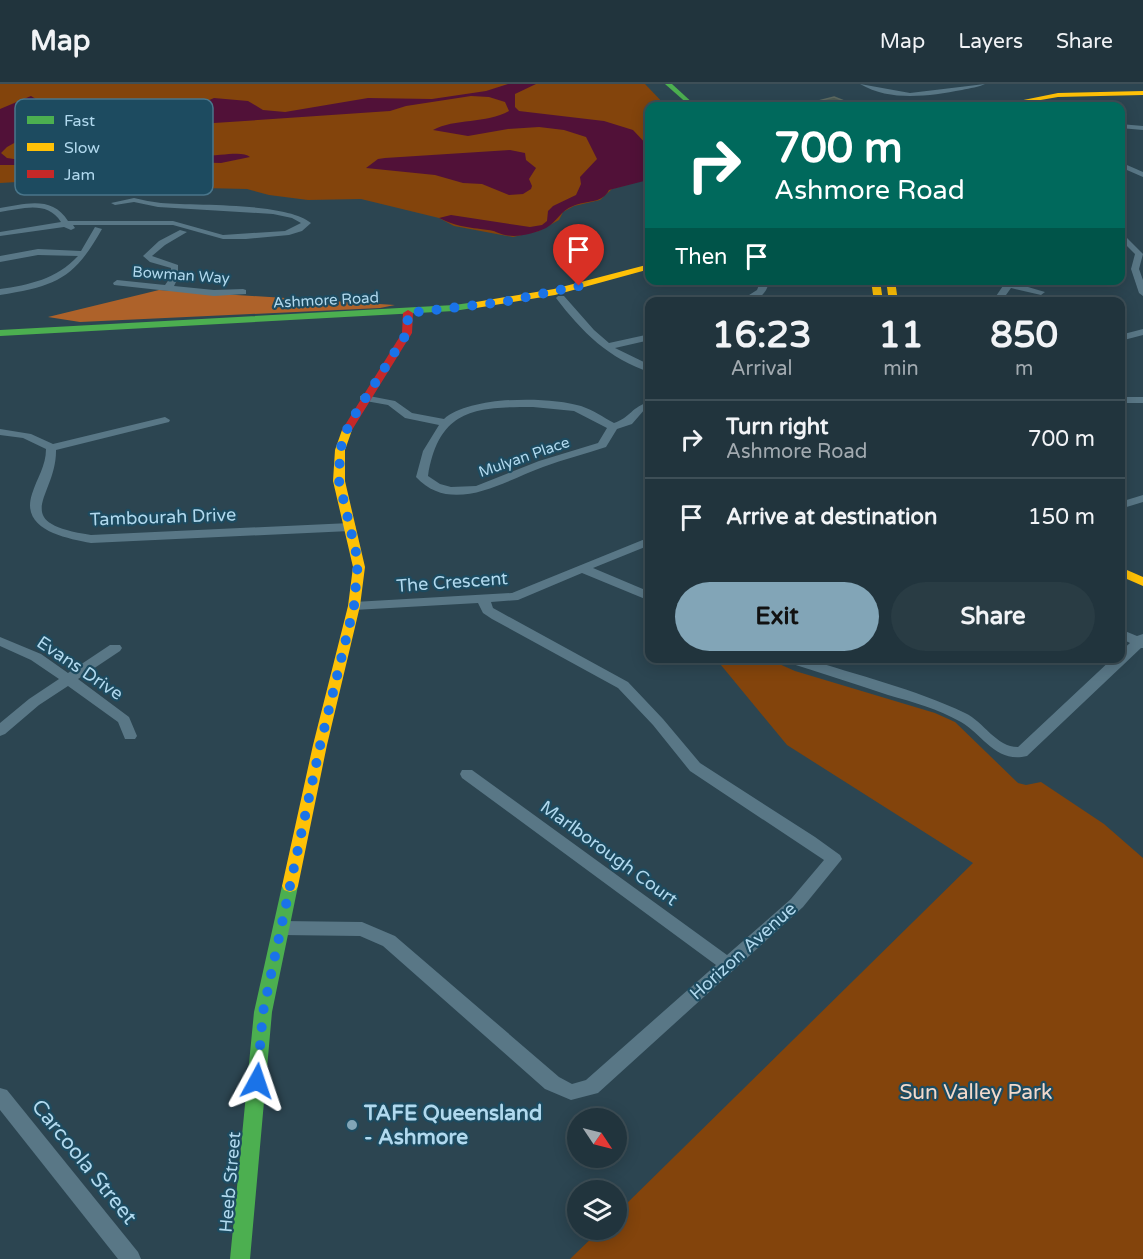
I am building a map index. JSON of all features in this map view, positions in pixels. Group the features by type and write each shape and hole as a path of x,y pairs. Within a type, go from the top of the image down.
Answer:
{"main road":[{"path":"656,84 674,102"},
{"path":"668,84 688,102"},
{"path":"1019,102 1058,95 1143,94"},
{"path":"1041,102 1065,98 1143,94"},
{"name":"Ashmore Road","path":"0,333 408,316 555,292 645,267"},
{"name":"Ashmore Road","path":"0,340 482,312 561,298 645,275"},
{"name":"Heeb Street","path":"240,1259 263,1012 320,746 354,606 358,567 339,481 338,461 349,424 407,333 408,316"},
{"path":"1125,560 1143,569"},
{"path":"1125,573 1143,582"}],"street":[{"path":"863,84 892,94 922,96 982,84"},
{"path":"1125,126 1143,128"},
{"path":"1125,166 1143,175"},
{"path":"0,234 84,222 173,223 211,234 246,237 286,233 299,229 307,223 307,220 273,212 190,208 134,201 115,204"},
{"path":"0,210 48,206 59,213 65,224 73,229 163,228 183,232 162,243 147,256 168,262 175,267 174,278 168,288"},
{"path":"163,228 186,216 190,208"},
{"path":"0,292 48,281 66,271 84,254 98,229"},
{"path":"1125,239 1138,254 1143,293"},
{"path":"0,259 39,252 84,254"},
{"name":"Bowman Way","path":"117,283 214,293 243,292"},
{"path":"753,297 760,294 764,285"},
{"path":"1017,285 1041,292"},
{"path":"561,298 593,337 605,347 617,355 645,367"},
{"path":"1125,337 1143,332"},
{"path":"605,347 645,338"},
{"path":"364,398 391,403 395,410 409,416 447,423"},
{"path":"1125,400 1143,400"},
{"name":"Mulyan Place","path":"613,427 588,412 557,405 488,406 456,415 447,423 431,447 422,477 432,487 450,491 490,487 536,465 602,445 613,427 628,422 645,407"},
{"path":"0,432 13,432 37,438 51,448 165,420"},
{"name":"Tambourah Drive","path":"51,448 52,461 36,502 37,515 47,526 69,536 92,539 350,527"},
{"path":"1125,504 1143,498"},
{"name":"The Crescent","path":"354,606 521,595 645,542"},
{"path":"584,569 645,595"},
{"name":"Horizon Avenue","path":"282,928 362,929 389,941 552,1083 571,1092 591,1087 797,903 834,859 695,767 658,722 623,685 497,616 488,610 483,599"},
{"path":"1125,635 1142,642 1125,658"},
{"name":"Evans Drive","path":"0,640 36,657 124,720 130,736"},
{"path":"0,731 12,719 115,648"},
{"path":"804,663 939,706 968,720 995,745 1012,752 1022,752 1119,663"},
{"name":"Marlborough Court","path":"467,774 728,964"},
{"name":"Carcoola Street","path":"0,1096 131,1259"}],"green space":[{"path":"0,84 645,84 662,102 645,102 645,180 612,189 600,200 574,206 563,212 559,220 539,231 513,237 454,226 439,218 361,199 308,200 269,195 247,189 213,188 213,99 15,99 15,182 0,183"},
{"name":"Sun Valley Park","path":"719,663 777,663 795,671 935,713 955,722 1018,783 1026,785 1041,782 1104,824 1143,858 1143,1259 570,1259 590,1240 627,1240 627,1203 973,863 787,745"}],"shaded area":[{"path":"508,84 536,84 515,94 515,107 519,111 604,121 633,130 645,143 645,180 609,190 598,200 573,206 546,228 537,232 515,236 505,235 490,230 457,225 439,218 451,215 530,227 542,225 547,221 548,211 553,206 576,195 581,184 580,177 597,159 586,137 564,130 539,127 508,129 468,136 433,130 451,124 491,118 509,111 505,102 489,97 471,96 406,106 390,111 213,123 212,99 214,98 248,101 263,110 285,112 368,98 432,99 486,91"},
{"path":"15,103 15,143 1,153 7,158 15,159 15,165 0,165 0,109"},
{"path":"510,150 525,153 526,160 536,168 529,179 531,189 523,194 509,195 482,184 463,183 435,175 366,168 378,159 385,158"},
{"path":"244,154 250,157 213,163 213,155"},
{"path":"159,290 395,305 380,308 80,322 48,317"}],"building":[{"path":"834,97 847,102 814,102"}],"traffic: fast":[{"path":"668,84 688,102"},
{"path":"0,333 476,305"},
{"path":"240,1259 263,1012 290,886"}],"traffic: slow":[{"path":"1019,102 1058,95 1143,93"},
{"path":"476,305 555,292 645,267"},
{"path":"876,285 878,297"},
{"path":"891,285 893,297"},
{"path":"290,886 320,745 354,606 359,567 339,481 340,450 347,430"},
{"path":"1125,573 1143,582"}],"traffic: jam":[{"path":"347,430 407,333 408,313"}],"place":[{"name":"TAFE Queensland - Ashmore","path":"352,1125"}],"route":[{"path":"257,1081 263,1012 320,746 354,606 357,555 338,471 340,450 349,424 407,333 408,313 503,302 579,286"}]}
